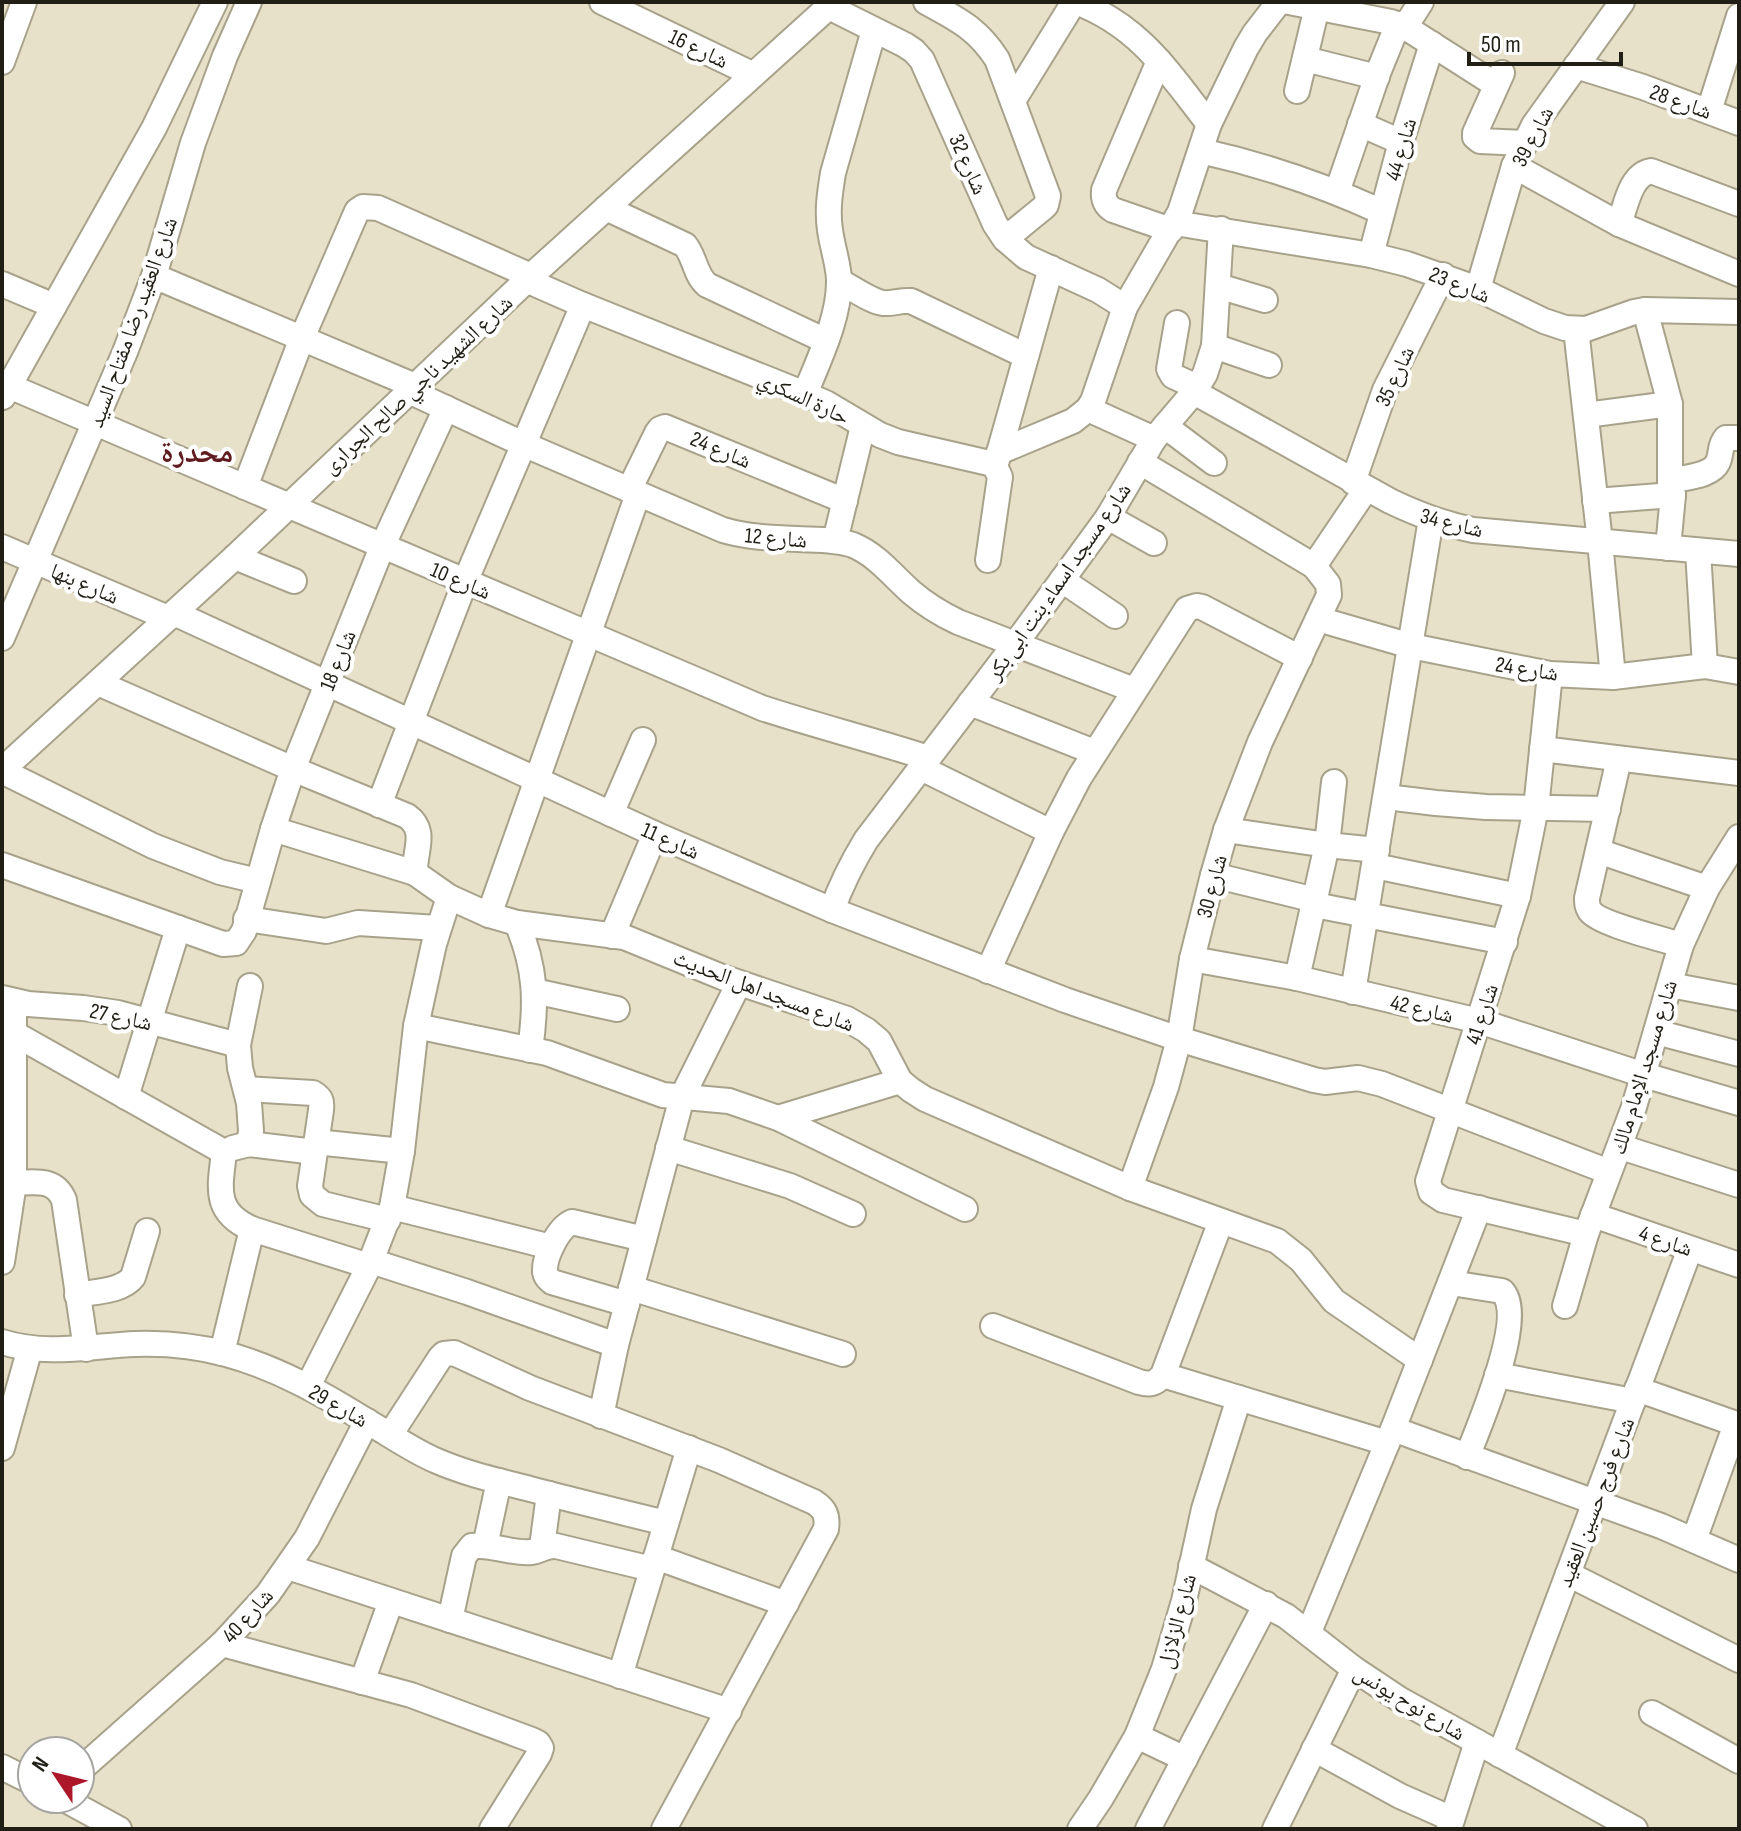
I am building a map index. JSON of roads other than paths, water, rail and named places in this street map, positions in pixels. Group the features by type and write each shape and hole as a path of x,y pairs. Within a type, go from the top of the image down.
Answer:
{"street":[{"path":"2,62 24,2"},
{"path":"4,389 154,128 213,2"},
{"name":"شارع العقيد رضا مفتاح السيد","path":"2,638 96,422 154,276 193,143 249,2"},
{"name":"شارع 16","path":"602,2 650,12 752,74"},
{"path":"926,2 974,30 997,59 1048,196 1043,208 1005,239"},
{"path":"997,459 1073,421 1093,401 1125,307 1173,226 1209,124 1246,48 1279,2"},
{"path":"1289,2 1401,25 1499,78 1475,137 1480,141 1525,143"},
{"path":"1337,192 1378,75 1401,25 1421,2"},
{"name":"شارع 39","path":"1478,289 1514,166 1534,125 1622,2"},
{"path":"1013,101 1085,4 1129,31 1159,61 1209,124"},
{"name":"شارع 32","path":"832,5 905,45 922,60 995,224 1005,239 1026,257 1098,290 1125,307"},
{"name":"شارع الشهيد ناجي صالح الجرارى","path":"2,770 235,557 528,278 832,5"},
{"path":"1297,91 1317,7"},
{"path":"1709,111 1739,16"},
{"path":"805,394 837,303 839,281 829,221 830,193 874,30"},
{"name":"شارع 44","path":"1371,255 1401,142 1432,44"},
{"path":"1305,59 1378,75 1417,89"},
{"name":"شارع 23","path":"1159,61 1104,190 1103,196 1113,210 1173,226 1221,229 1407,264 1478,289 1555,325 1576,329"},
{"name":"شارع 28","path":"1576,66 1739,123"},
{"path":"1360,124 1401,142"},
{"path":"154,128 193,143"},
{"path":"1201,151 1262,166 1337,192 1382,212"},
{"path":"1514,166 1619,224 1739,274"},
{"path":"1619,224 1635,182 1645,172 1659,173 1739,204"},
{"name":"حارة السكري","path":"302,338 357,211 363,207 378,208 583,305 805,394 845,413 880,435 989,463 997,459"},
{"path":"606,208 685,245 691,251 702,281 707,285 826,341"},
{"name":"شارع مسجد اسماء بنت ابى بكر","path":"832,910 852,862 866,840 1108,517 1159,432 1205,374 1214,346 1221,229"},
{"path":"988,560 1000,477 997,459 1051,268"},
{"name":"شارع 35","path":"1314,566 1360,486 1385,390 1443,275"},
{"name":"شارع 12","path":"154,276 302,338 412,388 446,408 523,444 708,524 738,534 835,541 865,551 912,593 942,614 1134,690"},
{"path":"839,281 878,302 911,301 1026,356"},
{"path":"2,284 54,306"},
{"path":"1218,286 1265,300"},
{"path":"379,805 465,582 583,305"},
{"path":"1645,310 1670,404 1672,488 1668,548"},
{"path":"1613,677 1576,329 1597,326 1645,310 1739,312"},
{"name":"شارع 34","path":"1177,323 1169,369 1173,376 1360,486 1411,512 1473,530 1739,554"},
{"path":"245,487 302,338"},
{"path":"1214,346 1269,365"},
{"name":"شارع 10","path":"4,389 96,422 762,708 888,745 1051,832"},
{"path":"1586,415 1670,404"},
{"name":"شارع 18","path":"246,919 293,769 382,547 446,408"},
{"path":"1088,409 1159,432 1214,463"},
{"path":"835,541 863,426"},
{"name":"شارع 24","path":"634,492 657,433 665,427 845,501"},
{"path":"1595,501 1672,488 1710,471 1720,460 1722,442 1726,438 1739,438"},
{"path":"1140,462 1314,566"},
{"path":"489,915 588,634 634,492"},
{"path":"1108,517 1154,543"},
{"path":"1353,992 1431,519"},
{"name":"شارع بنها","path":"2,547 171,616"},
{"path":"1698,551 1705,666"},
{"path":"235,557 294,581"},
{"name":"شارع 30","path":"1130,1188 1155,1123 1179,1039 1192,959 1226,830 1260,742 1329,595 1328,584 1314,566"},
{"path":"1062,580 1115,616"},
{"path":"988,971 1051,832 1094,752 1183,613 1192,607 1202,607 1300,658"},
{"name":"شارع 11","path":"171,616 655,834 832,910 988,971 1179,1039 1314,1080 1325,1082 1358,1078 1370,1081 1609,1172"},
{"name":"شارع 24","path":"1318,619 1411,646 1550,674 1613,677 1705,666 1739,672"},
{"name":"شارع 41","path":"1550,674 1536,808 1518,896 1428,1181 1436,1196 1443,1200 1590,1224"},
{"path":"98,683 407,816 418,826 415,873"},
{"path":"970,703 1094,752"},
{"path":"611,814 643,740"},
{"path":"1542,749 1739,773"},
{"path":"1619,759 1587,906 1603,921 1681,945"},
{"path":"2,770 153,846 209,868 258,881"},
{"path":"1297,978 1327,845 1334,782"},
{"path":"1386,797 1486,807 1608,809"},
{"name":"شارع مسجد اهل الحديث","path":"273,829 415,873 449,897 489,915 517,923 638,941 739,983 840,1017 866,1030 879,1041 900,1081 925,1099 1130,1188 1264,1235 1290,1249 1334,1301 1420,1360"},
{"path":"1226,830 1327,845 1518,896"},
{"path":"612,936 655,834"},
{"name":"شارع مسجد الإمام مالك","path":"1565,1306 1590,1224 1621,1147 1681,945 1707,888 1739,837"},
{"path":"1598,851 1707,888"},
{"path":"2,865 229,944 236,943 242,937 246,919 326,931 358,923 438,928"},
{"path":"1213,875 1303,897 1325,907 1505,942"},
{"path":"308,1386 370,1264 390,1213 402,1151 416,1026 438,928 449,897"},
{"path":"517,923 527,948 534,991 530,1050"},
{"path":"126,1097 178,928"},
{"name":"شارع 42","path":"1192,959 1297,978 1479,1021 1739,1103"},
{"path":"601,1416 616,1345 682,1097 739,983"},
{"path":"1670,985 1739,998"},
{"path":"249,1144 251,1117 238,1045 250,986"},
{"path":"534,991 617,1009"},
{"path":"2,1262 14,1183 15,1034 8,1000"},
{"name":"شارع 27","path":"8,1000 99,1009 238,1045"},
{"path":"416,1026 566,1058 663,1095 729,1101 778,1118 965,1209"},
{"path":"1656,1032 1739,1054"},
{"path":"15,1034 224,1152"},
{"path":"778,1118 900,1081"},
{"path":"246,1089 313,1093 320,1097 322,1102 310,1186 312,1195 323,1204 390,1213 551,1247"},
{"path":"224,1152 249,1144 402,1151"},
{"path":"1621,1147 1739,1185"},
{"path":"668,1148 780,1183 853,1214"},
{"path":"224,1152 220,1191 229,1214 238,1223 467,1292 616,1345"},
{"path":"14,1183 46,1182 62,1194 86,1349"},
{"path":"1309,1632 1479,1208"},
{"path":"993,1326 1150,1385 1163,1375 1221,1221"},
{"path":"644,1239 572,1222 561,1229 551,1247 546,1276 552,1282 629,1296 843,1354"},
{"name":"شارع 4","path":"1590,1224 1690,1249 1739,1265"},
{"path":"222,1353 252,1229"},
{"path":"77,1295 118,1288 129,1282 147,1231"},
{"name":"شارع فرج حسين العقيد","path":"1500,1755 1690,1249"},
{"path":"1451,1283 1496,1289 1506,1295 1510,1318 1508,1339 1497,1375 1467,1457"},
{"name":"شارع 29","path":"2,1342 55,1351 138,1344 222,1353 266,1367 308,1386 434,1460 499,1481 666,1523"},
{"path":"2,1448 30,1348"},
{"path":"390,1435 440,1358 454,1353 530,1388 689,1448 822,1507 827,1520 826,1529 664,1829"},
{"path":"1163,1375 1239,1398 1467,1457 1661,1526 1739,1560"},
{"path":"1497,1375 1635,1395 1737,1424 1694,1540"},
{"name":"شارع الزلازل","path":"1080,1829 1137,1736 1168,1658 1204,1509 1239,1398"},
{"name":"شارع 40","path":"96,1756 222,1644 261,1602 288,1567 324,1508 367,1421"},
{"path":"620,1676 689,1448"},
{"path":"485,1546 499,1481"},
{"path":"542,1547 549,1494"},
{"path":"450,1620 467,1550 472,1546 529,1552 548,1545 654,1563 786,1604"},
{"name":"شارع نوح يونس","path":"1191,1566 1266,1604 1399,1699 1635,1829"},
{"path":"288,1567 729,1711"},
{"path":"1568,1574 1739,1660"},
{"path":"362,1682 391,1601"},
{"path":"1156,1827 1185,1759 1266,1604"},
{"path":"222,1644 435,1703 538,1743 541,1748 539,1754 492,1829"},
{"path":"1275,1829 1354,1669"},
{"path":"1652,1713 1739,1761"},
{"path":"1137,1736 1185,1759"},
{"path":"1314,1749 1451,1824 1477,1742"},
{"path":"93,1815 119,1829"}],"district":[{"name":"محدرة","path":"197,452"}]}
